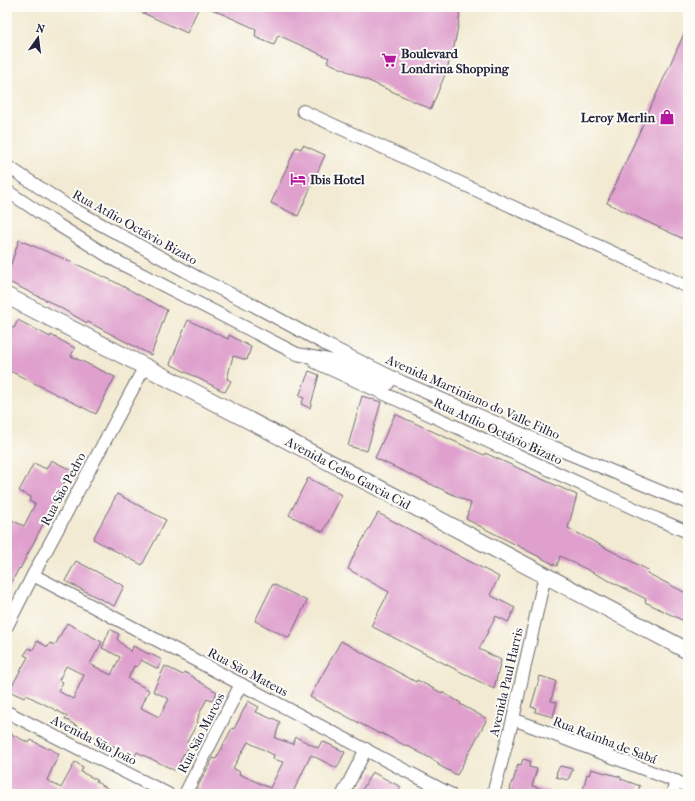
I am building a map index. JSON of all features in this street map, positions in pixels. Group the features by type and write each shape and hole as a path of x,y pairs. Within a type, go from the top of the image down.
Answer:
{"main road":[{"name":"Avenida Celso Garcia Cid","path":"7,296 145,366 688,651"}],"street":[{"path":"303,110 688,287"},
{"name":"Rua Atílio Octávio Bizato","path":"7,166 66,205 200,279 253,305"},
{"path":"7,191 116,261 297,354 344,363 393,386 402,382"},
{"name":"Avenida Martiniano do Valle Filho","path":"253,305 402,382 534,440 688,503"},
{"name":"Rua Atílio Octávio Bizato","path":"297,354 688,532"},
{"name":"Rua São Pedro","path":"7,626 145,366"},
{"name":"Rua São Mateus","path":"33,575 450,794"},
{"name":"Avenida Paul Harris","path":"493,794 513,719 546,576"},
{"name":"Rua São Marcos","path":"185,794 241,684"},
{"name":"Avenida São João","path":"7,712 168,794"},
{"name":"Rua Rainha de Sabá","path":"513,719 688,786"},
{"path":"343,794 366,749"},
{"path":"672,794 676,781"}],"building":[{"path":"130,7 199,7 187,33"},
{"name":"Boulevard Londrina Shopping","path":"207,7 460,7 454,47 431,109 327,62 329,58 278,35 274,45 255,37 256,29"},
{"name":"Leroy Merlin","path":"688,25 688,241 607,203"},
{"name":"Ibis Hotel","path":"303,145 325,155 298,216 271,203 296,147 301,149"},
{"path":"19,240 113,281 167,310 151,355 7,281 7,276"},
{"path":"18,320 75,348 71,356 115,377 96,414 10,371 7,361 7,325 14,328"},
{"path":"188,320 228,339 229,335 251,347 247,360 233,356 227,379 231,381 225,392 170,364"},
{"path":"309,371 319,375 310,408 301,404 304,398 299,396"},
{"path":"362,396 381,402 367,451 348,446"},
{"path":"395,414 484,455 485,453 577,495 568,528 648,570 647,573 688,594 688,623 645,602 646,599 560,556 557,566 466,519 471,503 375,458"},
{"path":"51,460 71,470 20,569 19,568 7,591 7,518 24,526 35,504 29,501 31,497 19,491 34,463 46,469"},
{"path":"308,478 342,495 323,532 289,515"},
{"path":"117,494 166,520 142,565 93,539"},
{"path":"378,513 499,577 490,595 515,608 508,622 496,616 479,649 501,660 494,689 371,626 389,592 348,569 354,555"},
{"path":"76,561 124,586 114,606 65,581"},
{"path":"273,584 307,601 289,638 255,621"},
{"path":"67,623 102,642 90,664 111,675 120,657 102,648 110,629 119,634 117,639 131,652 133,646 162,660 158,669 141,660 137,667 134,666 128,679 149,690 141,708 159,717 169,699 153,691 165,666 183,675 184,672 217,692 212,701 207,699 198,716 198,722 187,742 190,743 176,771 137,752 134,758 119,751 120,749 99,739 65,719 67,716 26,695 24,698 9,691 28,657 24,655 29,648 33,650 37,641 48,647 50,643 55,645","holes":["66,666 84,675 73,699 58,691 63,682 59,680"]},
{"path":"341,641 416,682 417,680 442,692 487,719 457,775 438,765 439,763 406,745 381,733 380,734 310,697"},
{"path":"540,676 556,681 551,701 557,702 553,717 535,712 536,708 531,707"},
{"path":"248,701 259,707 256,712 280,722 275,738 293,744 296,737 318,748 322,741 345,752 337,768 311,755 292,794 206,794 198,790 198,786 213,758 216,759 232,728 234,729","holes":["248,742 274,755 273,759 283,762 270,788 239,774 240,772 233,768"]},
{"path":"7,732 29,743 31,740 59,754 47,780 61,788 75,762 83,767 81,772 97,780 96,782 118,794 7,794"},
{"path":"523,759 530,761 529,767 537,769 532,786 551,791 551,794 523,794 510,790 518,764 521,765"},
{"path":"560,766 573,769 568,780 556,777 556,773"},
{"path":"591,769 621,777 621,779 640,786 637,794 598,794 583,790 587,774 589,775"},
{"path":"372,772 401,787 397,794 360,794"}],"place":[{"name":"Boulevard Londrina Shopping","path":"389,60"},
{"name":"Leroy Merlin","path":"667,117"},
{"name":"Ibis Hotel","path":"298,179"}]}
